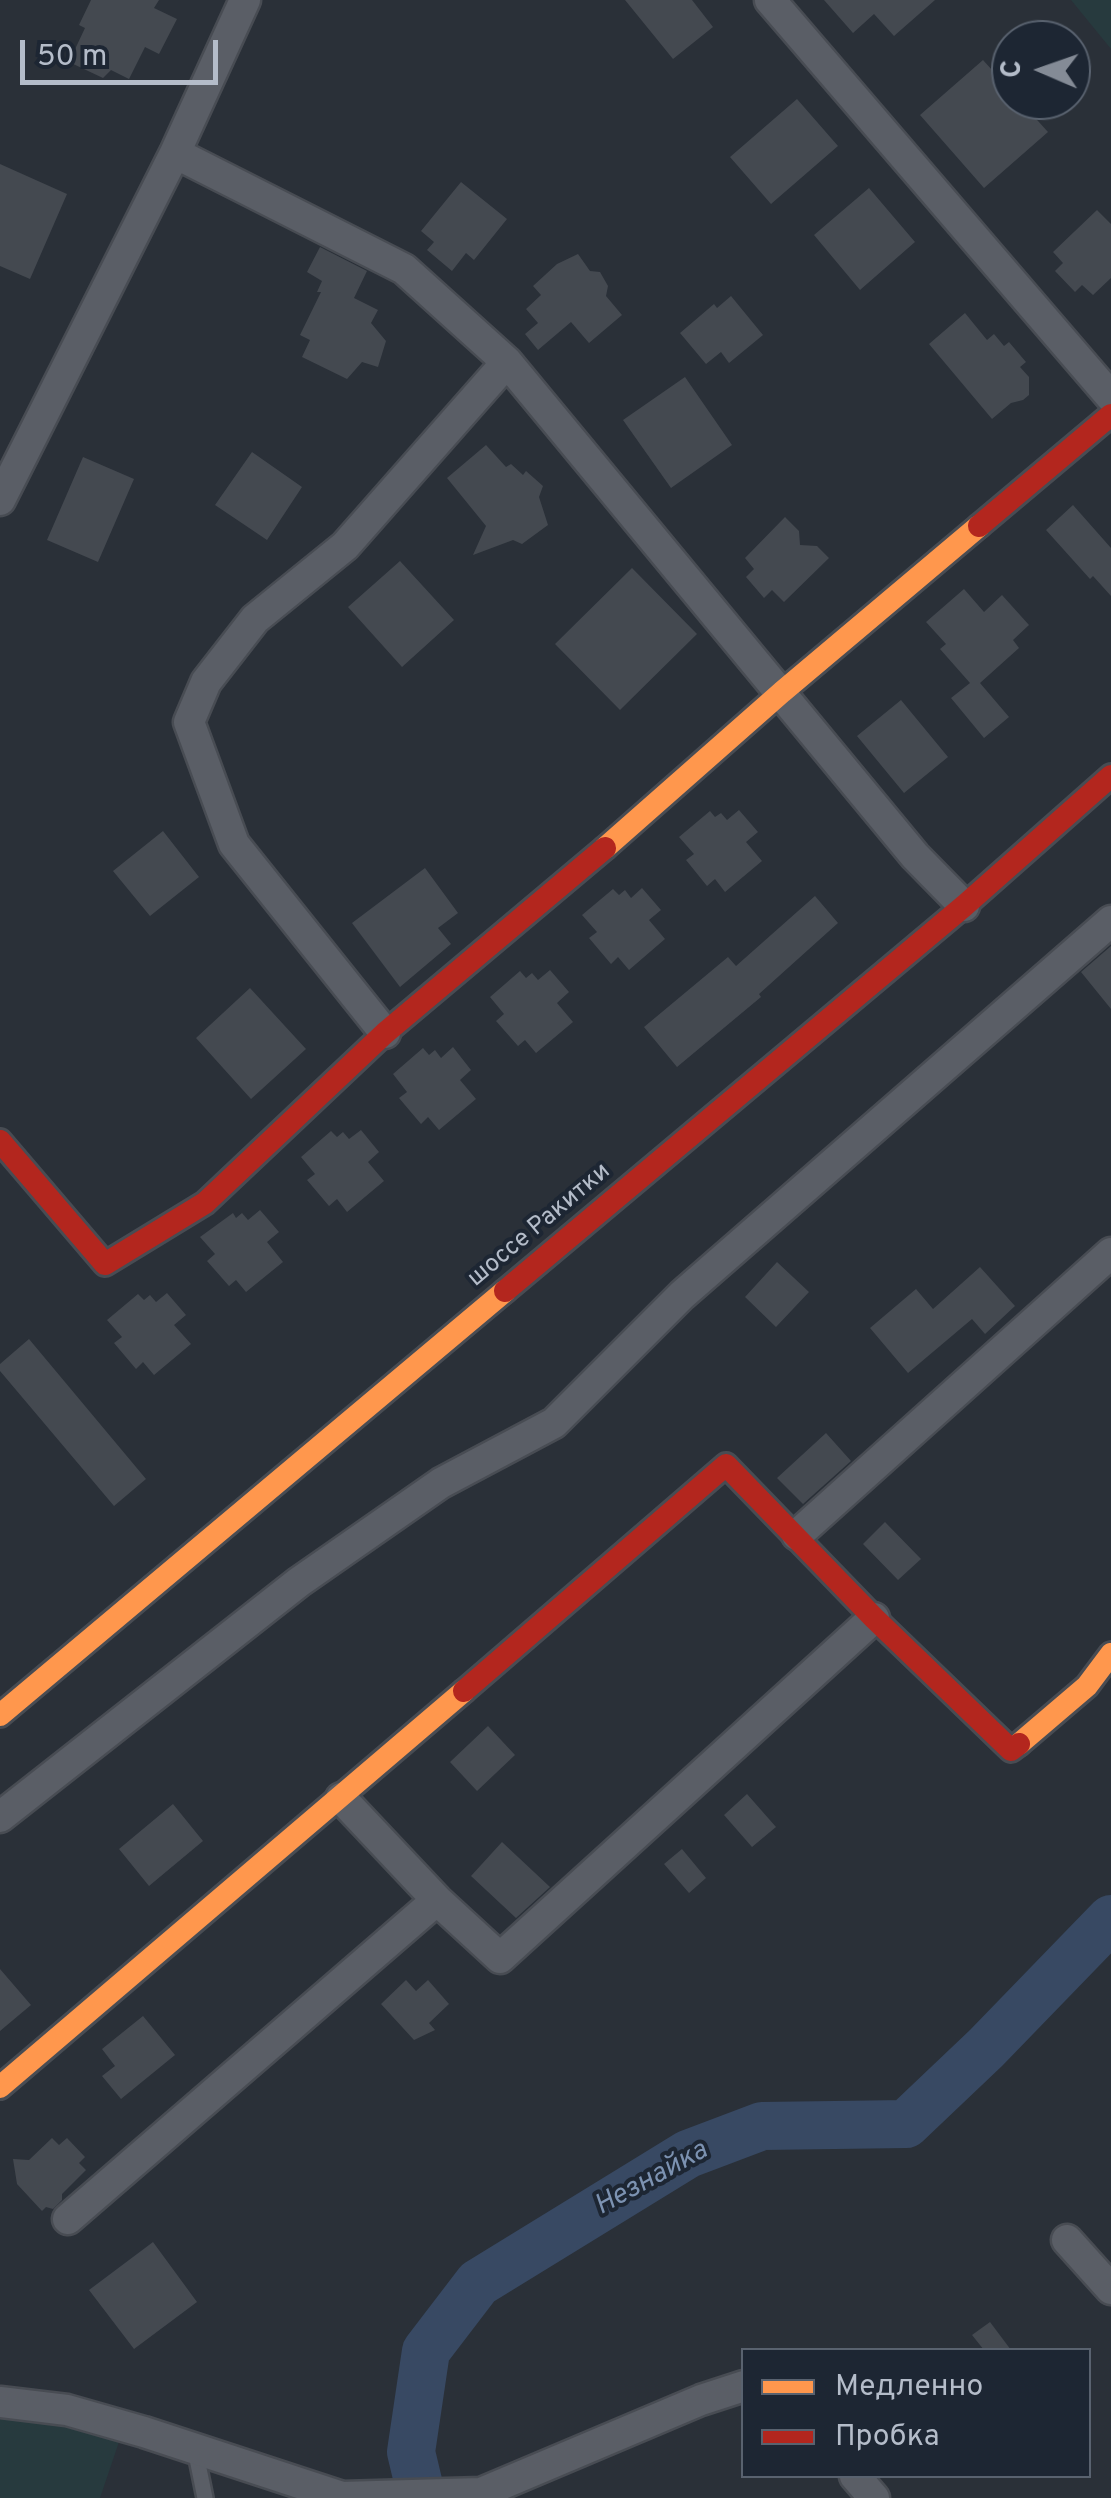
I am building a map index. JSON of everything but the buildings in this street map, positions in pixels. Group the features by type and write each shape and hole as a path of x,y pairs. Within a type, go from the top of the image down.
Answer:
{"street":[{"path":"0,500 175,153 245,0"},
{"path":"770,0 1111,397"},
{"path":"175,153 404,268 507,362 916,856 964,906"},
{"path":"385,1033 234,844 189,722 206,682 255,619 345,546 507,362"},
{"path":"0,1141 105,1264 206,1203 385,1033 1111,416"},
{"name":"шоссе Ракитки","path":"0,1715 964,906 1111,776"},
{"path":"0,1818 331,1560 441,1482 554,1423 682,1295 1111,921"},
{"path":"797,1534 1111,1254"},
{"path":"0,2087 726,1466 797,1534 874,1618 1012,1750 1087,1686 1111,1654"},
{"path":"341,1798 437,1900 500,1958 874,1618"},
{"path":"68,2219 437,1900"},
{"path":"1067,2240 1111,2289"},
{"path":"0,2402 68,2410 342,2497 481,2493 701,2400 741,2387"},
{"path":"856,2478 874,2498"}],"lane":[{"path":"196,2449 205,2498"}],"green space":[{"path":"1071,0 1111,0 1111,49 1091,20"},
{"path":"0,2405 120,2439 100,2498 0,2498"}],"waterway":[{"name":"Незнайка","path":"422,2498 411,2452 426,2351 478,2283 688,2154 762,2126 906,2124 1111,1919"}],"traffic: slow":[{"path":"605,848 979,526"},
{"path":"0,1715 505,1291"},
{"path":"1019,1744 1087,1686 1111,1654"},
{"path":"0,2087 464,1691"}],"traffic: jam":[{"path":"979,526 1111,415"},
{"path":"505,1291 964,906 1111,776"},
{"path":"0,1141 105,1264 205,1203 385,1033 605,848"},
{"path":"464,1691 726,1465 874,1618 1011,1750 1019,1744"}]}
